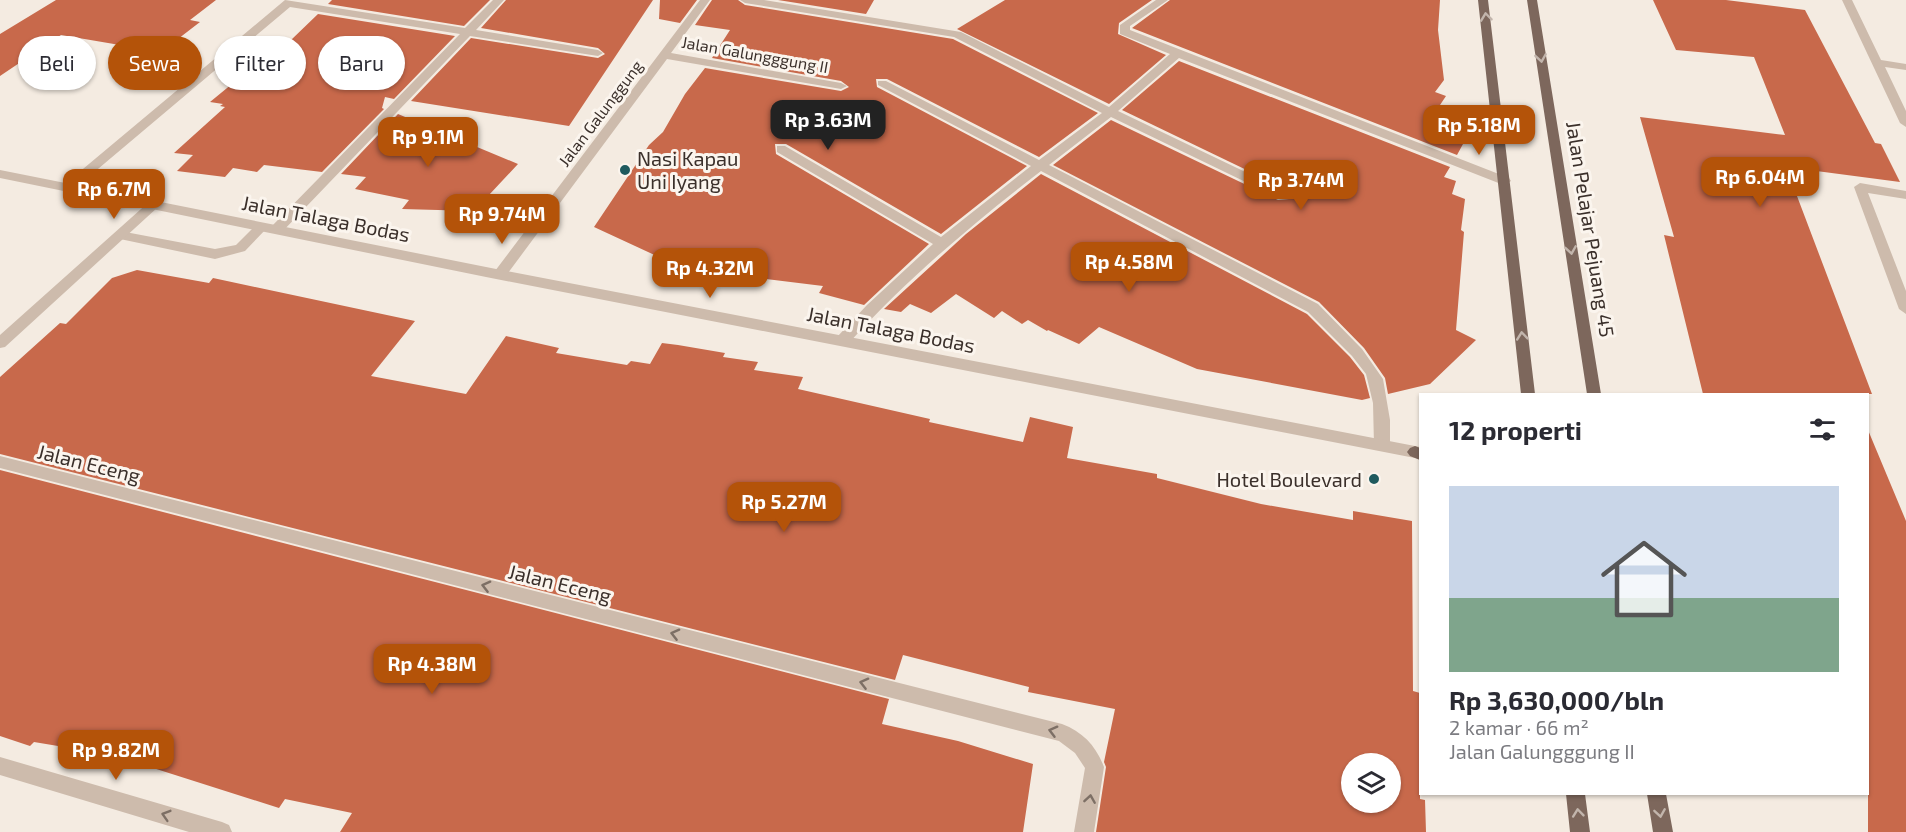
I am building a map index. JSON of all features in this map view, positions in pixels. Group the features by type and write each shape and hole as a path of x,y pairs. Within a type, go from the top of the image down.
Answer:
{"main road":[{"path":"1484,0 1528,393"},
{"name":"Jalan Pelajar Pejuang 45","path":"1532,0 1594,393"},
{"path":"1576,795 1580,832"},
{"path":"1657,795 1663,832"}],"street":[{"path":"120,235 216,254 240,248 269,228 499,0"},
{"name":"Jalan Galunggung","path":"500,274 705,0"},
{"path":"745,0 957,34 1110,112 1283,195"},
{"path":"1163,0 1125,26 1125,32 1505,181"},
{"path":"1847,0 1906,123"},
{"path":"69,187 286,1 598,53"},
{"path":"842,341 942,243 1110,112 1177,54"},
{"name":"Jalan Galungggung II","path":"663,55 841,86"},
{"path":"1878,63 1906,67"},
{"path":"882,83 1313,308 1364,360 1376,377 1383,426 1382,445"},
{"path":"781,149 942,243"},
{"name":"Jalan Talaga Bodas","path":"0,174 500,274 1419,452"},
{"path":"1906,195 1860,187 1906,309"},
{"path":"0,342 154,204"},
{"name":"Jalan Eceng","path":"0,462 1062,733 1073,738 1082,746 1095,767 1084,832"},
{"path":"0,766 222,832"}],"building":[{"path":"56,0 216,0 190,20 200,22 182,36 108,36 108,43 96,41 96,36 18,36 18,64 0,76 0,34"},
{"path":"332,0 490,0 464,26 328,4"},
{"path":"506,0 653,0 569,126 411,101 471,38 598,58 605,54 598,48 481,28"},
{"path":"660,0 697,0 680,23 659,19"},
{"path":"712,0 738,0 745,5 953,39 1098,113 1039,157 887,79 876,79 877,87 1027,166 941,234 786,144 775,144 776,154 929,244 864,305 819,293 823,286 759,278 661,258 594,227 649,145 663,132 685,94 705,68 841,91 849,87 841,81 712,58 730,30 695,25"},
{"path":"778,0 874,0 866,14"},
{"path":"1005,0 1152,0 1119,23 1118,34 1166,55 1109,104 957,29"},
{"path":"1170,0 1440,0 1438,30 1444,80 1435,92 1446,96 1430,120 1469,133 1457,155 1132,28"},
{"path":"1653,0 1726,0 1805,10 1875,143 1881,144 1900,182 1786,167 1872,394 1703,393 1664,235 1674,237 1640,117 1785,135 1754,57 1676,50"},
{"path":"318,14 455,36 405,88 405,36 318,36 318,90 403,90 394,99 385,97 382,108 384,109 322,172 264,165 257,172 233,168 225,177 177,171 193,155 174,153 225,107 220,106 223,104 210,102 225,90 306,90 306,36 295,36"},
{"path":"1179,61 1450,167 1444,177 1456,181 1452,194 1465,199 1461,230 1464,232 1456,330 1476,340 1430,384 1388,394 1385,378 1364,348 1319,302 1053,165 1111,120 1278,200 1289,199 1291,194 1288,190 1122,110"},
{"path":"398,114 518,164 474,211 402,209 409,200 355,189 366,177 341,174"},
{"path":"1041,174 1307,314 1350,357 1364,375 1370,398 1362,400 1197,369 1099,327 1079,344 1047,331 1028,320 1022,324 1002,311 994,318 956,294 931,313 910,304 901,312 884,309 966,234"},
{"path":"137,270 209,283 213,278 415,321 371,376 466,394 506,336 559,348 556,353 627,365 631,361 650,364 662,343 678,345 725,353 723,357 758,362 754,370 803,377 798,389 930,419 929,422 1023,442 1030,417 1073,427 1067,458 1157,474 1157,478 1261,504 1353,520 1353,511 1412,521 1413,691 1419,693 1419,795 1420,799 1425,800 1426,832 1096,832 1106,767 1104,762 1115,709 1028,692 1029,687 903,655 895,680 0,454 0,377 60,323 66,324 112,278"},
{"path":"1869,432 1906,521 1906,832 1868,832"},
{"path":"0,470 889,699 882,724 958,741 1033,764 1023,832 340,832 352,813 285,799 279,808 128,760 130,758 34,742 30,746 0,736"}],"place":[{"name":"Nasi Kapau Uni Iyang","path":"625,170"},
{"name":"Hotel Boulevard","path":"1374,479"}]}
